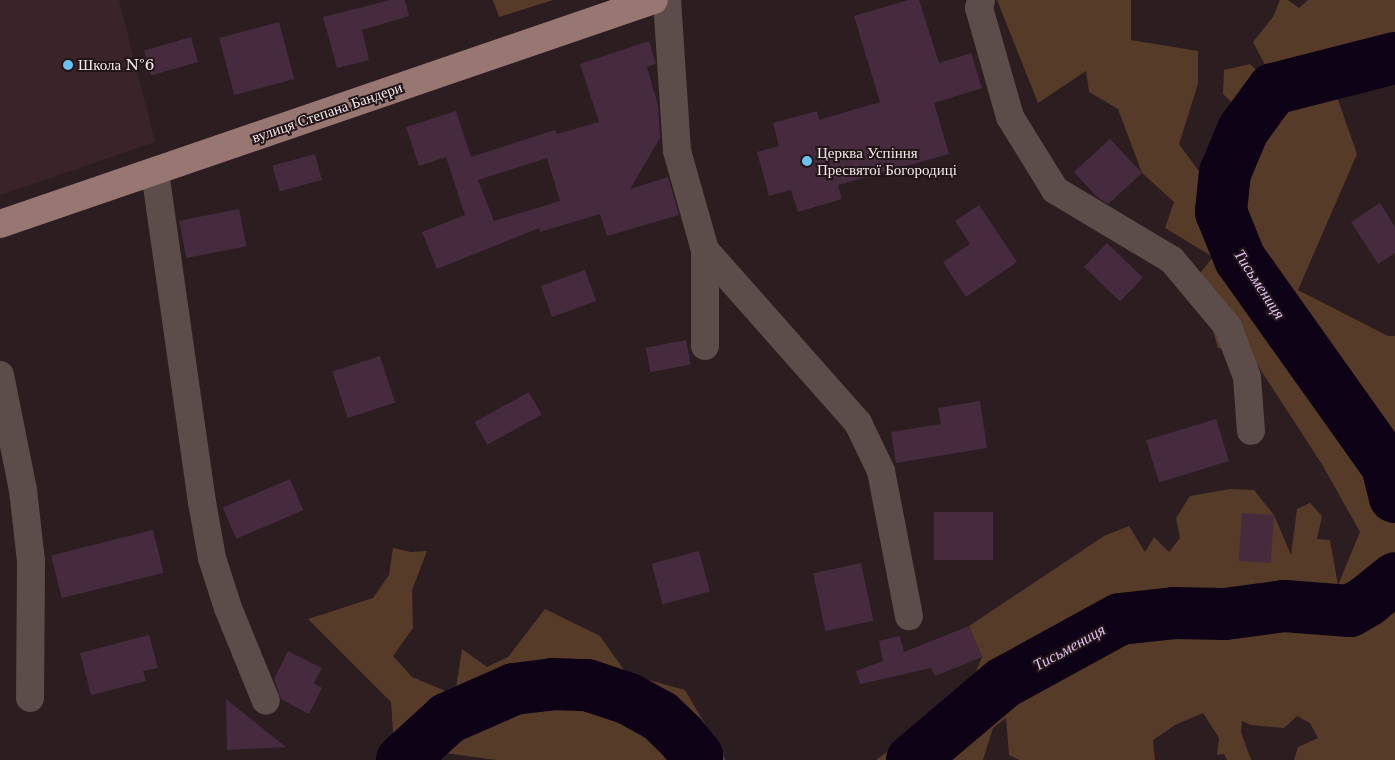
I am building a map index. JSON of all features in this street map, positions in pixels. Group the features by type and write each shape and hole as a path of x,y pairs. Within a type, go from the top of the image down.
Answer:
{"main road":[{"name":"вулиця Степана Бандери","path":"0,224 654,0"}],"lane":[{"path":"667,0 677,151 705,250 705,346"},
{"path":"981,0 979,8 1010,117 1055,190 1172,260 1228,327 1247,378 1250,431"},
{"path":"155,172 202,502 212,558 228,608 266,701"},
{"path":"705,250 858,423 881,471 909,616"},
{"path":"0,375 23,490 31,561 30,698"}],"shaded area":[{"name":"Школа №6","path":"0,0 119,0 155,142 0,195"},
{"path":"493,0 553,0 499,17"},
{"path":"997,0 1131,0 1131,40 1198,51 1198,84 1179,144 1209,185 1257,126 1223,94 1224,70 1250,64 1280,93 1253,42 1273,17 1280,0 1288,0 1299,8 1308,0 1395,0 1395,75 1336,94 1357,154 1298,290 1388,336 1395,336 1395,760 1294,760 1298,747 1318,738 1310,723 1297,716 1284,728 1251,725 1242,721 1241,732 1251,760 1227,760 1224,754 1217,755 1219,738 1203,713 1175,725 1153,740 1155,760 1019,760 1009,755 1006,718 993,728 983,760 876,760 968,691 982,657 969,626 1104,536 1129,526 1145,552 1154,537 1169,552 1180,538 1176,518 1190,496 1230,489 1254,490 1274,515 1291,555 1297,509 1310,503 1322,516 1317,539 1330,540 1338,585 1360,532 1323,466 1249,352 1218,348 1197,277 1213,257 1165,228 1174,202 1142,173 1118,109 1089,92 1086,71 1038,103"},
{"path":"393,548 411,552 427,551 412,590 413,628 393,656 412,677 455,695 462,649 487,667 508,657 545,609 600,636 627,674 685,690 726,760 496,760 394,746 391,702 308,619 373,598 389,575"}],"building":[{"path":"390,0 405,0 409,16 362,30 369,60 337,68 323,17"},
{"path":"908,0 919,0 939,63 971,53 982,88 934,103 949,154 838,185 842,199 798,212 791,190 769,196 757,152 779,146 773,123 817,111 819,120 880,102 854,16"},
{"path":"279,22 294,79 234,95 219,38"},
{"path":"191,37 198,62 151,75 144,51"},
{"path":"649,41 656,64 647,67 658,105 660,138 630,189 668,177 679,215 607,236 600,214 540,232 539,228 437,269 422,232 465,215 446,157 419,166 406,127 456,111 471,157 555,130 557,134 599,122 580,64","holes":["547,158 560,201 494,221 478,180"]},
{"path":"1110,139 1142,173 1108,204 1096,196 1074,172"},
{"path":"315,154 322,180 279,191 272,165"},
{"path":"1380,203 1395,227 1395,253 1378,264 1351,222"},
{"path":"979,205 1017,262 966,297 943,262 970,244 955,221"},
{"path":"239,209 246,246 186,258 179,221"},
{"path":"1107,243 1143,278 1120,301 1084,267"},
{"path":"585,270 596,301 552,317 541,286"},
{"path":"686,340 691,365 651,372 646,348"},
{"path":"380,356 395,403 348,418 332,371"},
{"path":"529,392 542,415 487,445 475,422"},
{"path":"980,401 987,448 896,463 891,432 941,424 938,408"},
{"path":"1216,419 1229,461 1159,482 1146,440"},
{"path":"290,479 303,510 236,539 223,508"},
{"path":"934,512 993,512 993,560 934,560"},
{"path":"1242,513 1274,515 1271,563 1239,561"},
{"path":"153,530 164,573 62,598 51,555"},
{"path":"699,551 710,592 663,604 652,564"},
{"path":"861,563 873,621 825,631 813,573"},
{"path":"969,626 982,657 935,676 931,668 860,684 856,671 883,661 879,641 900,636 904,652"},
{"path":"149,635 158,668 143,671 146,681 91,695 80,653"},
{"path":"288,651 322,668 314,683 322,688 309,714 281,699 274,679"},
{"path":"226,699 286,747 227,750"}],"waterway":[{"name":"Тисьмениця","path":"1395,58 1273,89 1243,130 1225,173 1221,212 1240,259 1387,466 1395,497"},
{"name":"Тисьмениця","path":"912,760 1003,683 1120,619 1174,613 1225,614 1284,606 1350,611 1367,601 1395,578"},
{"name":"Тисьмениця","path":"402,760 448,718 514,689 552,684 587,685 629,699 660,716 680,735 697,756 697,760"}],"place":[{"name":"Школа №6","path":"68,65"},
{"name":"Церква Успіння Пресвятої Богородиці","path":"807,161"}]}
